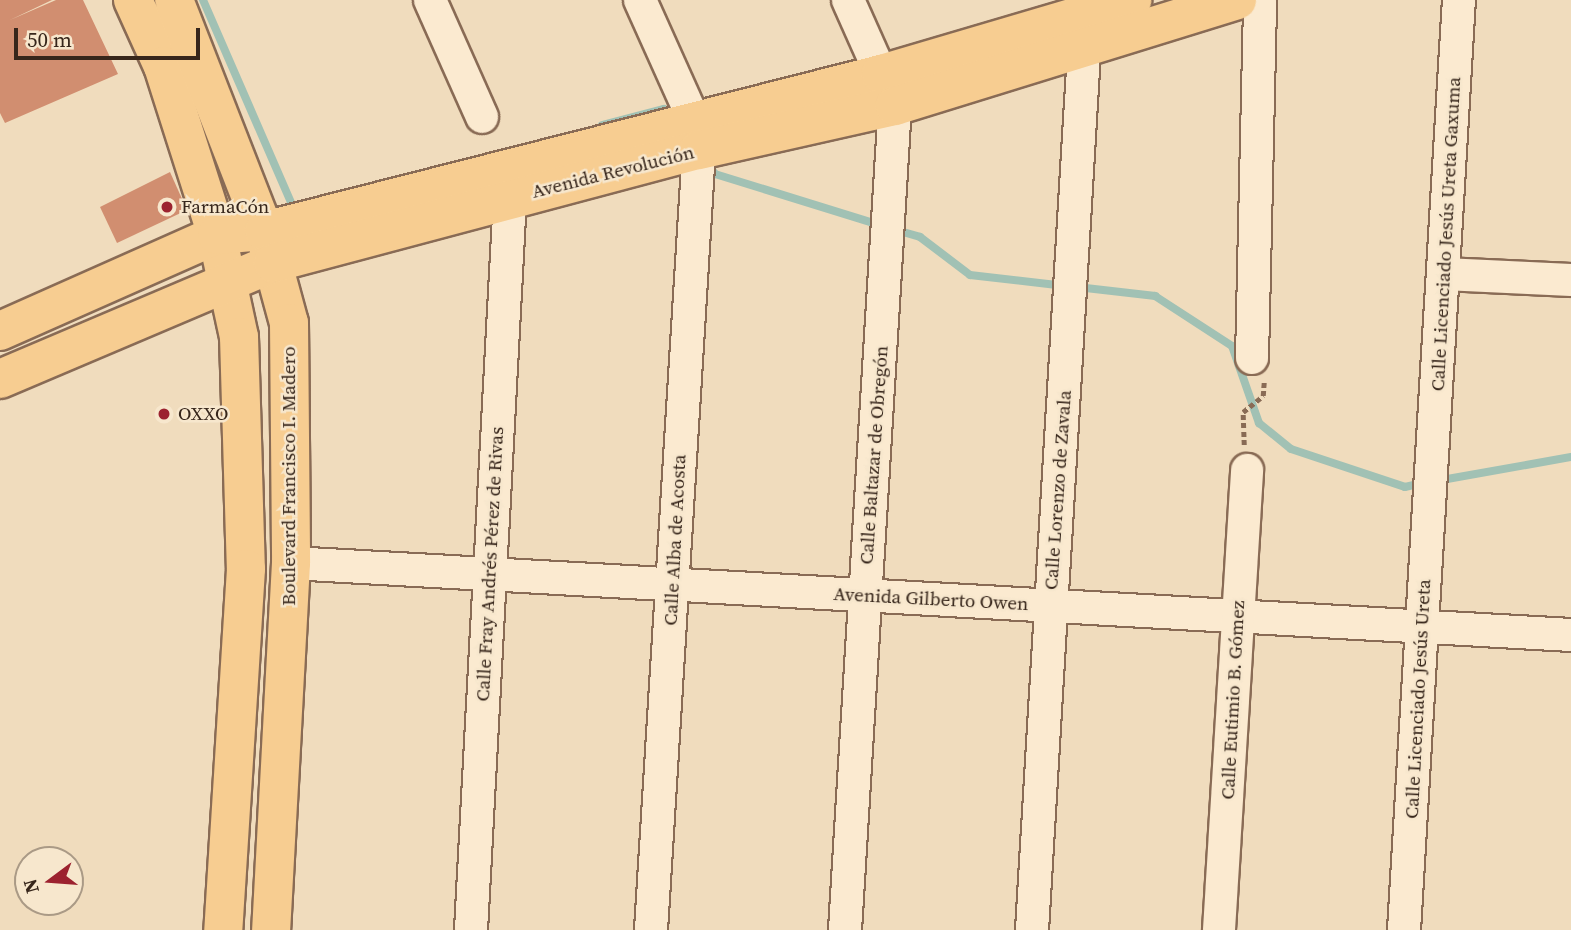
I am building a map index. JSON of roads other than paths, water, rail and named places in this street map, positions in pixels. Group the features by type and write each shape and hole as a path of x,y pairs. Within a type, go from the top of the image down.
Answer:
{"main road":[{"path":"133,0 163,66 217,235 239,337 246,569 223,930"},
{"name":"Boulevard Francisco I. Madero","path":"174,0 268,247 289,323 292,379 291,563 271,930"},
{"name":"Avenida Revolución","path":"0,379 228,282 268,247 697,135 888,90 1077,23 1132,0"},
{"name":"Avenida Revolución","path":"1077,23 1237,0"},
{"name":"Avenida Revolución","path":"0,331 217,235 268,247 510,198 697,135"}],"street":[{"path":"430,0 482,117"},
{"name":"Calle Alba de Acosta","path":"640,0 697,135 651,930"},
{"name":"Calle Baltazar de Obregón","path":"845,930 865,596 888,90 848,0"},
{"path":"1252,358 1260,0"},
{"name":"Calle Licenciado Jesús Ureta Gaxuma","path":"1432,467 1459,0"},
{"name":"Calle Lorenzo de Zavala","path":"1032,930 1072,265 1077,23"},
{"name":"Calle Fray Andrés Pérez de Rivas","path":"471,930 510,198"},
{"path":"1444,274 1571,280"},
{"name":"Calle Licenciado Jesús Ureta","path":"1404,930 1432,467"},
{"name":"Calle Eutimio B. Gómez","path":"1219,930 1247,470"},
{"name":"Avenida Gilberto Owen","path":"291,563 1571,635"}],"waterway":[{"path":"203,0 293,207 298,206"},
{"path":"602,125 664,109 670,117"},
{"path":"709,166 715,174 880,225"},
{"path":"896,230 920,237 970,275 1065,286"},
{"path":"1077,287 1155,296 1232,346 1259,423 1291,449 1405,487 1423,483"},
{"path":"1436,481 1571,457"}],"place":[{"name":"FarmaCón","path":"167,207"},
{"name":"OXXO","path":"164,414"}]}
